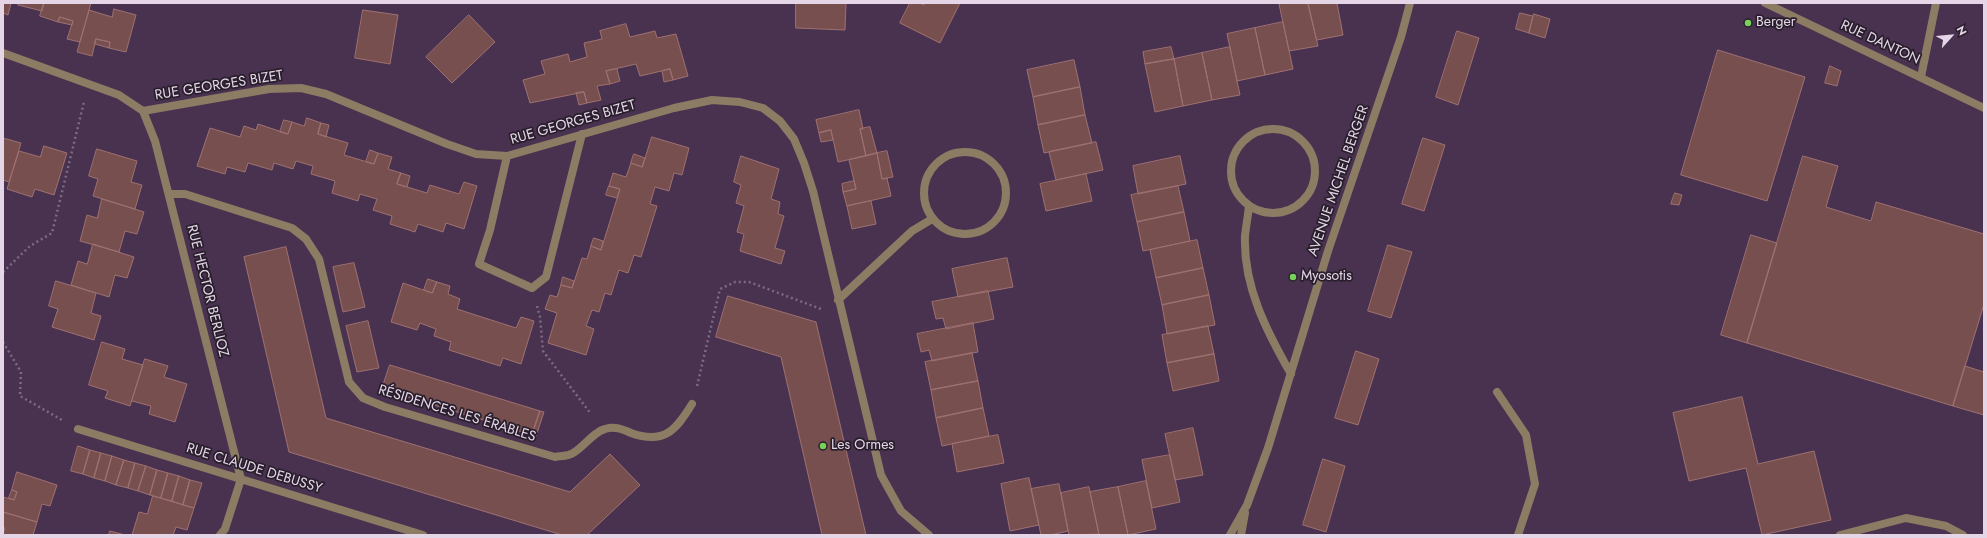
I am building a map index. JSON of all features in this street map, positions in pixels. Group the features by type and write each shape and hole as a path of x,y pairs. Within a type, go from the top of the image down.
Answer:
{"street":[{"name":"AVENUE MICHEL BERGER","path":"1241,535 1247,505 1268,448 1328,251 1401,37 1410,3"},
{"name":"RUE DANTON","path":"1765,3 1984,108"},
{"path":"1921,77 1936,3"},
{"path":"3,53 119,95 143,111"},
{"name":"RUE GEORGES BIZET","path":"143,111 269,89 301,88 326,94 447,144 476,154 507,156 674,108 712,100 740,102 763,108 780,121 794,139 804,163 813,191 881,475 901,511 929,535"},
{"name":"RUE HECTOR BERLIOZ","path":"143,111 155,141 241,479"},
{"path":"1249,206 1261,212 1274,213 1287,211 1298,205 1308,196 1314,177 1313,158 1307,146 1298,137 1286,131 1273,129 1260,131 1248,138 1239,147 1233,159 1231,172 1234,185 1240,196 1249,206 1245,237 1248,272 1258,310 1272,341 1290,374"},
{"path":"507,156 490,230 479,264 532,288 546,277 582,134"},
{"path":"963,151 976,153 988,159 998,167 1004,179 1007,192 1005,205 999,217 990,226 979,232 966,235 953,233 942,228 932,219 926,207 923,194 924,181 930,169 939,160 951,154 963,151"},
{"name":"RÉSIDENCES LES ÉRABLES","path":"169,194 185,194 292,228 306,239 319,259 349,382 363,398 385,407 556,457 573,454 603,430"},
{"path":"838,300 912,231 932,219"},
{"path":"1497,392 1526,435 1535,484 1518,535"},
{"path":"603,430 616,427 640,436 654,438 667,434 680,423 692,404"},
{"name":"RUE CLAUDE DEBUSSY","path":"78,429 423,535"},
{"path":"220,535 225,529 241,479"},
{"name":"AVENUE MICHEL BERGER","path":"1230,535 1247,505"},
{"path":"1840,535 1906,518 1946,526 1963,535"}],"path":[{"path":"3,272 30,246 52,233 88,84"},
{"path":"692,404 720,290 735,282 749,282 844,318"},
{"path":"532,288 540,317 543,351 603,430"},
{"path":"3,342 21,372 20,396 78,429"}],"building":[{"path":"3,3 11,3 8,15 3,13"},
{"path":"19,3 44,3 42,11 18,5"},
{"path":"44,3 91,3 80,42 67,39 73,21 60,17 58,22 40,16"},
{"path":"796,3 846,3 845,30 796,28"},
{"path":"910,3 919,3 924,5 925,3 960,3 940,43 900,23"},
{"path":"1308,3 1318,46 1289,51 1279,4"},
{"path":"1308,3 1337,3 1343,35 1317,40"},
{"path":"114,9 136,15 126,52 109,48 110,42 96,39 92,56 77,52 89,10 112,17"},
{"path":"363,10 398,15 390,64 355,58"},
{"path":"1520,13 1533,16 1529,33 1516,29"},
{"path":"1534,14 1550,19 1545,38 1529,33"},
{"path":"469,15 495,42 452,83 426,57"},
{"path":"60,17 73,21 72,25 58,22"},
{"path":"1283,22 1293,69 1265,75 1255,28"},
{"path":"626,24 630,37 655,31 657,38 676,34 688,76 673,80 670,69 640,76 636,64 606,71 610,84 597,86 601,100 587,103 584,92 530,103 523,80 545,74 541,61 568,54 570,62 587,57 584,43 602,39 600,31"},
{"path":"1255,28 1265,75 1237,81 1227,34"},
{"path":"1457,31 1479,38 1458,105 1436,97"},
{"path":"96,39 110,42 109,48 95,44"},
{"path":"1171,47 1174,59 1145,64 1143,52"},
{"path":"1230,47 1240,95 1212,100 1202,53"},
{"path":"1718,50 1805,77 1767,201 1681,175"},
{"path":"1202,53 1212,100 1183,106 1174,59"},
{"path":"1174,59 1183,106 1155,112 1145,64"},
{"path":"1074,60 1080,87 1033,97 1027,70"},
{"path":"1830,66 1841,71 1837,86 1825,83"},
{"path":"617,69 620,81 610,84 606,71"},
{"path":"670,69 673,80 664,82 662,71"},
{"path":"1080,87 1085,115 1038,125 1033,97"},
{"path":"584,92 587,103 579,105 576,93"},
{"path":"859,110 863,129 860,129 866,156 838,162 831,130 819,133 816,120"},
{"path":"1085,115 1092,143 1044,153 1038,125"},
{"path":"307,118 321,123 318,134 348,143 344,155 374,164 378,153 392,157 388,169 401,173 397,184 427,193 430,185 459,194 464,182 477,186 464,229 446,223 443,232 418,224 415,232 390,224 392,216 373,210 377,199 360,194 358,201 332,193 335,181 311,174 313,166 296,161 293,169 274,163 272,170 248,163 245,172 227,167 225,174 197,166 210,128 240,137 244,126 256,130 258,124 288,134 292,122 304,126"},
{"path":"284,120 292,122 288,134 280,132"},
{"path":"321,123 329,125 326,137 318,134"},
{"path":"870,127 877,153 866,156 860,129"},
{"path":"831,130 833,140 821,142 819,133"},
{"path":"652,137 689,148 682,175 674,173 669,191 655,187 650,204 657,206 641,257 634,255 628,273 619,270 611,295 605,293 599,312 592,310 586,326 594,329 586,355 548,343 557,313 545,309 550,295 557,297 561,285 572,288 582,258 587,259 591,246 601,250 620,189 609,186 613,173 626,177 631,163 642,167"},
{"path":"3,138 21,143 9,182 3,180"},
{"path":"1423,138 1445,145 1424,211 1402,204"},
{"path":"1096,142 1103,170 1056,180 1049,152"},
{"path":"44,146 67,153 54,195 35,189 32,197 7,189 19,151 40,157"},
{"path":"97,149 137,161 131,182 142,185 135,209 93,196 98,179 89,176"},
{"path":"370,150 378,153 374,164 366,162"},
{"path":"887,151 893,177 882,179 877,153"},
{"path":"877,153 882,179 887,178 891,196 847,206 843,192 856,189 849,160"},
{"path":"634,154 645,158 642,167 631,163"},
{"path":"741,156 779,169 771,199 780,202 778,214 784,216 775,248 785,251 781,264 740,251 744,234 737,232 744,206 736,203 741,185 734,182"},
{"path":"1180,156 1186,184 1138,194 1133,166"},
{"path":"1803,156 1838,166 1826,207 1871,221 1876,202 1984,234 1984,304 1953,406 1747,343"},
{"path":"401,173 410,176 407,187 397,184"},
{"path":"1086,174 1092,201 1046,211 1040,184"},
{"path":"854,181 856,189 843,192 842,184"},
{"path":"609,186 620,189 617,198 606,195"},
{"path":"1178,186 1184,212 1137,222 1131,195"},
{"path":"1675,193 1682,195 1679,205 1671,204"},
{"path":"102,199 144,212 137,234 125,231 119,252 80,241 87,215 97,218"},
{"path":"871,201 876,224 852,229 847,206"},
{"path":"1184,212 1190,241 1143,251 1137,222"},
{"path":"1751,235 1777,243 1747,343 1721,335"},
{"path":"594,238 603,241 601,250 591,246"},
{"path":"1197,240 1203,268 1156,278 1150,250"},
{"path":"93,244 134,257 127,278 115,275 109,297 71,285 78,261 87,264"},
{"path":"1388,245 1412,252 1391,318 1368,311"},
{"path":"286,247 326,418 570,492 610,454 640,485 587,535 562,535 289,452 244,257"},
{"path":"1007,258 1013,287 958,297 952,269"},
{"path":"354,263 365,307 343,312 333,267"},
{"path":"1203,268 1209,295 1162,305 1156,278"},
{"path":"563,277 574,281 572,288 561,285"},
{"path":"428,279 437,282 432,293 424,290"},
{"path":"56,281 96,293 91,313 101,316 94,340 52,327 58,309 49,306"},
{"path":"437,282 450,286 448,294 460,299 457,309 516,328 521,317 534,321 521,364 503,358 500,366 449,350 451,342 434,336 436,329 420,323 417,330 391,322 403,283 432,293"},
{"path":"988,291 994,319 946,329 943,318 936,319 932,302"},
{"path":"1209,295 1215,325 1167,334 1162,305"},
{"name":"Les Ormes","path":"728,296 816,322 866,535 822,535 781,357 716,337"},
{"path":"368,321 379,368 357,372 346,326"},
{"path":"973,323 978,352 932,361 929,350 921,352 917,334"},
{"path":"1208,326 1214,354 1167,363 1162,335"},
{"path":"102,342 125,349 122,359 143,365 130,406 105,398 108,391 89,385"},
{"path":"1356,351 1379,359 1358,425 1335,418"},
{"path":"972,353 978,381 931,390 925,362"},
{"path":"1214,354 1219,381 1173,391 1167,363"},
{"path":"145,359 168,366 164,377 187,384 175,422 149,414 151,406 132,401"},
{"path":"390,365 540,411 532,435 382,389"},
{"path":"1965,366 1984,372 1984,415 1953,406"},
{"path":"978,381 983,408 936,418 931,390"},
{"path":"1742,397 1758,464 1814,451 1831,520 1762,535 1746,468 1689,481 1673,413"},
{"path":"983,408 989,436 942,446 936,418"},
{"path":"540,411 544,412 536,436 532,435"},
{"path":"1193,428 1203,475 1175,480 1165,434"},
{"path":"998,435 1004,463 957,472 952,444"},
{"path":"78,446 90,450 83,474 71,471"},
{"path":"90,450 101,453 94,478 83,474"},
{"path":"101,453 112,456 105,481 94,478"},
{"path":"1170,455 1180,502 1152,508 1142,460"},
{"path":"112,456 124,460 116,485 105,481"},
{"path":"1323,459 1345,466 1326,532 1303,525"},
{"path":"124,460 135,463 128,488 116,485"},
{"path":"135,463 146,466 138,491 128,488"},
{"path":"146,466 157,470 150,495 138,491"},
{"path":"157,470 168,473 161,498 150,495"},
{"path":"17,472 57,485 50,506 42,504 37,522 3,512 3,497 14,500 17,492 12,490"},
{"path":"168,473 179,476 172,501 161,498"},
{"path":"179,476 190,480 183,505 172,501"},
{"path":"1029,478 1039,525 1010,531 1001,484"},
{"path":"190,480 202,483 194,508 183,505"},
{"path":"1146,481 1156,529 1128,535 1118,487"},
{"path":"1059,484 1068,531 1051,535 1041,535 1031,489"},
{"path":"1089,487 1099,534 1069,535 1061,493"},
{"path":"1118,487 1128,535 1099,535 1090,492"},
{"path":"12,490 17,492 14,500 9,498"},
{"path":"153,496 194,508 187,530 176,527 173,535 132,535 139,512 147,514"},
{"path":"3,512 37,522 33,535 3,535 5,528 3,527"},
{"path":"110,531 125,535 109,535"}],"place":[{"name":"Berger","path":"1748,23"},
{"name":"Myosotis","path":"1293,277"},
{"name":"Les Ormes","path":"823,446"}]}
